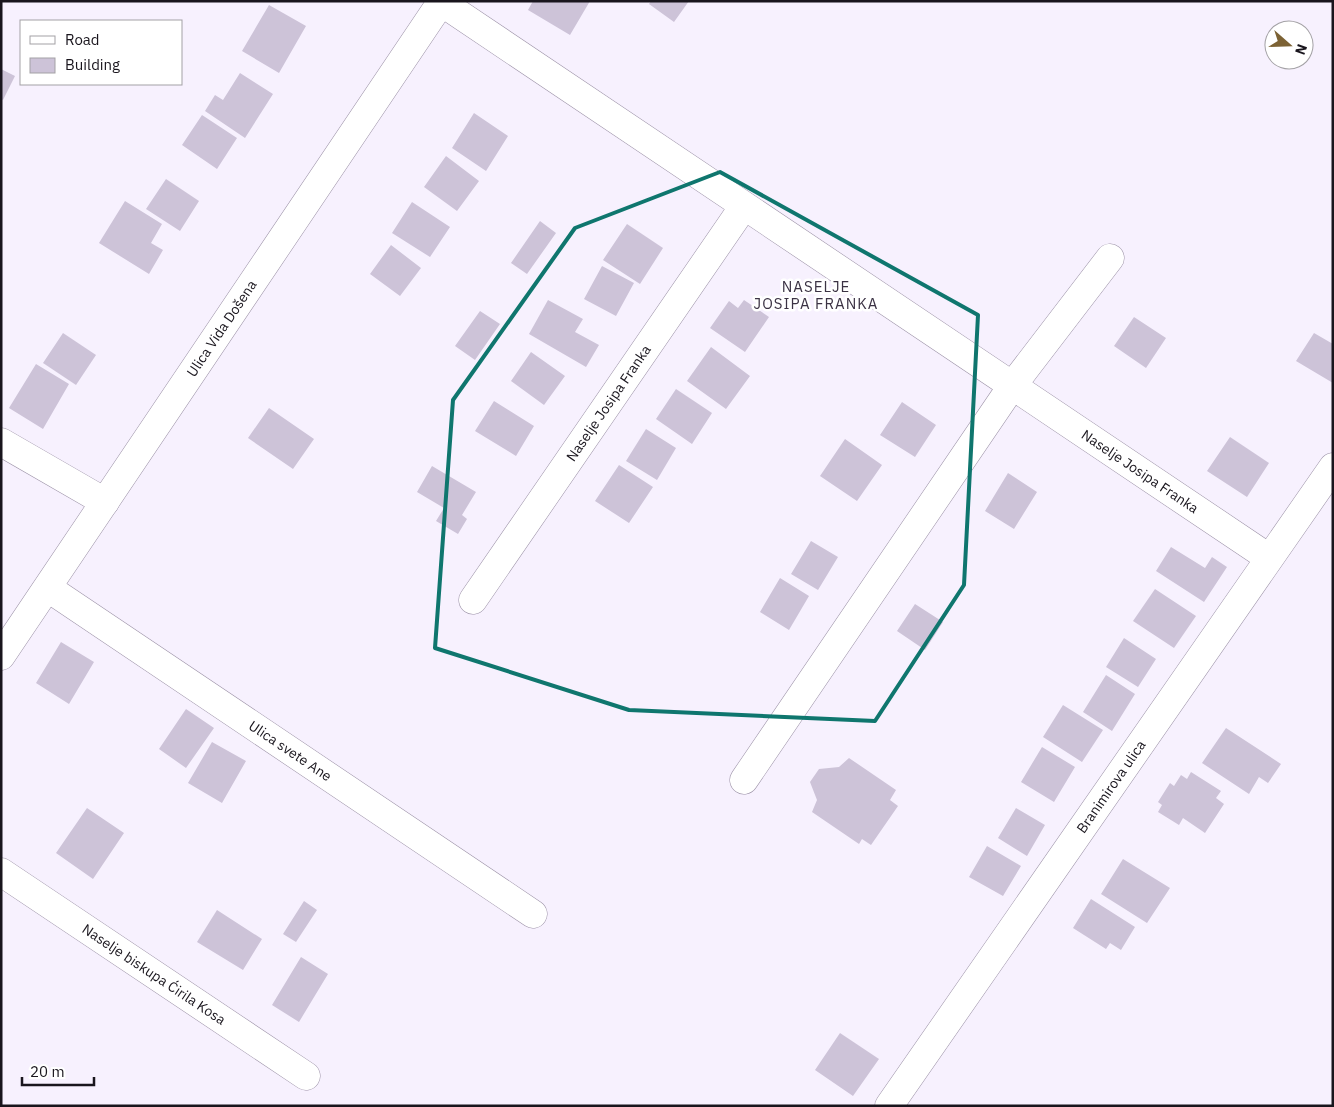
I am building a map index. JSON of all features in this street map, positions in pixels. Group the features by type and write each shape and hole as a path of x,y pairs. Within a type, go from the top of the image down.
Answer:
{"street":[{"name":"Naselje Josipa Franka","path":"441,2 1269,558"},
{"name":"Ulica Vida Došena","path":"1,656 441,2"},
{"name":"Naselje Josipa Franka","path":"473,600 744,206"},
{"path":"744,780 1012,386 1110,258"},
{"path":"1,442 105,502"},
{"name":"Branimirova ulica","path":"889,1106 1333,466"},
{"name":"Ulica svete Ane","path":"48,588 533,914"},
{"name":"Naselje biskupa Ćirila Kosa","path":"1,872 306,1076"}],"highlighted area":[{"path":"720,172 978,315 964,585 875,721 629,710 435,648 453,400 575,228"}],"building":[{"path":"533,1 590,1 570,35 528,10"},
{"path":"651,1 689,1 674,22 649,4"},
{"path":"269,5 306,26 279,73 242,51"},
{"path":"1,69 15,76 3,100 1,99"},
{"path":"240,73 273,94 245,138 205,111 215,95 223,100"},
{"path":"474,113 508,136 486,171 452,148"},
{"path":"202,115 237,138 217,169 182,145"},
{"path":"446,156 479,181 457,211 424,187"},
{"path":"166,179 199,201 180,231 146,209"},
{"path":"125,201 162,224 151,243 163,250 149,274 99,243"},
{"path":"412,202 450,227 430,257 392,233"},
{"path":"540,221 556,233 527,274 511,263"},
{"path":"627,224 663,248 640,284 603,260"},
{"path":"391,245 421,268 400,296 370,274"},
{"path":"602,266 634,283 616,316 584,299"},
{"path":"548,300 583,319 575,332 599,345 586,367 529,334"},
{"path":"744,300 769,317 745,352 710,328 729,301 738,308"},
{"path":"480,311 500,324 475,360 455,346"},
{"path":"1134,317 1166,338 1146,368 1114,346"},
{"path":"63,333 96,355 76,385 43,363"},
{"path":"1314,333 1333,344 1333,383 1296,361"},
{"path":"711,347 750,376 726,409 687,381"},
{"path":"531,352 565,376 544,405 511,381"},
{"path":"36,364 69,384 43,429 9,408"},
{"path":"676,389 712,413 692,444 656,419"},
{"path":"494,401 534,426 516,456 475,431"},
{"path":"902,402 936,425 915,457 880,435"},
{"path":"269,408 314,439 293,469 248,438"},
{"path":"646,429 676,448 657,480 626,461"},
{"path":"1230,437 1269,463 1247,497 1207,471"},
{"path":"845,439 882,465 857,501 820,476"},
{"path":"619,465 653,487 629,523 595,501"},
{"path":"432,466 476,492 462,515 467,519 458,534 436,521 444,508 417,492"},
{"path":"1008,473 1037,492 1014,529 985,511"},
{"path":"811,541 838,557 818,590 791,574"},
{"path":"1171,547 1205,568 1212,557 1227,567 1204,602 1156,571"},
{"path":"780,578 809,596 789,630 760,612"},
{"path":"1155,589 1196,616 1174,648 1133,621"},
{"path":"915,604 943,622 925,650 897,631"},
{"path":"1124,638 1156,659 1138,687 1106,667"},
{"path":"61,642 94,662 69,704 36,683"},
{"path":"1106,675 1135,694 1112,731 1083,712"},
{"path":"1063,705 1103,730 1082,762 1043,737"},
{"path":"186,709 214,728 186,768 159,749"},
{"path":"1226,728 1281,764 1268,783 1259,777 1249,794 1202,763"},
{"path":"212,742 246,761 222,803 188,783"},
{"path":"1042,747 1075,767 1054,802 1021,782"},
{"path":"849,758 896,790 890,800 898,806 871,845 862,839 859,844 812,812 817,800 810,782 819,769 839,767"},
{"path":"1191,772 1221,791 1216,798 1224,804 1205,833 1183,818 1179,825 1158,812 1162,805 1158,802 1170,783 1174,786 1181,775 1187,779"},
{"path":"87,808 124,833 93,879 56,853"},
{"path":"1016,808 1045,825 1027,856 998,838"},
{"path":"987,846 1021,866 1003,896 969,877"},
{"path":"1123,859 1170,888 1147,923 1101,894"},
{"path":"1091,899 1135,927 1121,950 1110,943 1106,949 1073,928"},
{"path":"304,901 317,910 296,942 283,934"},
{"path":"217,910 262,939 243,970 197,942"},
{"path":"301,957 328,974 299,1022 272,1005"},
{"path":"840,1033 879,1059 853,1096 815,1070"}],"district":[{"name":"NASELJE JOSIPA FRANKA","path":"816,294"}]}
